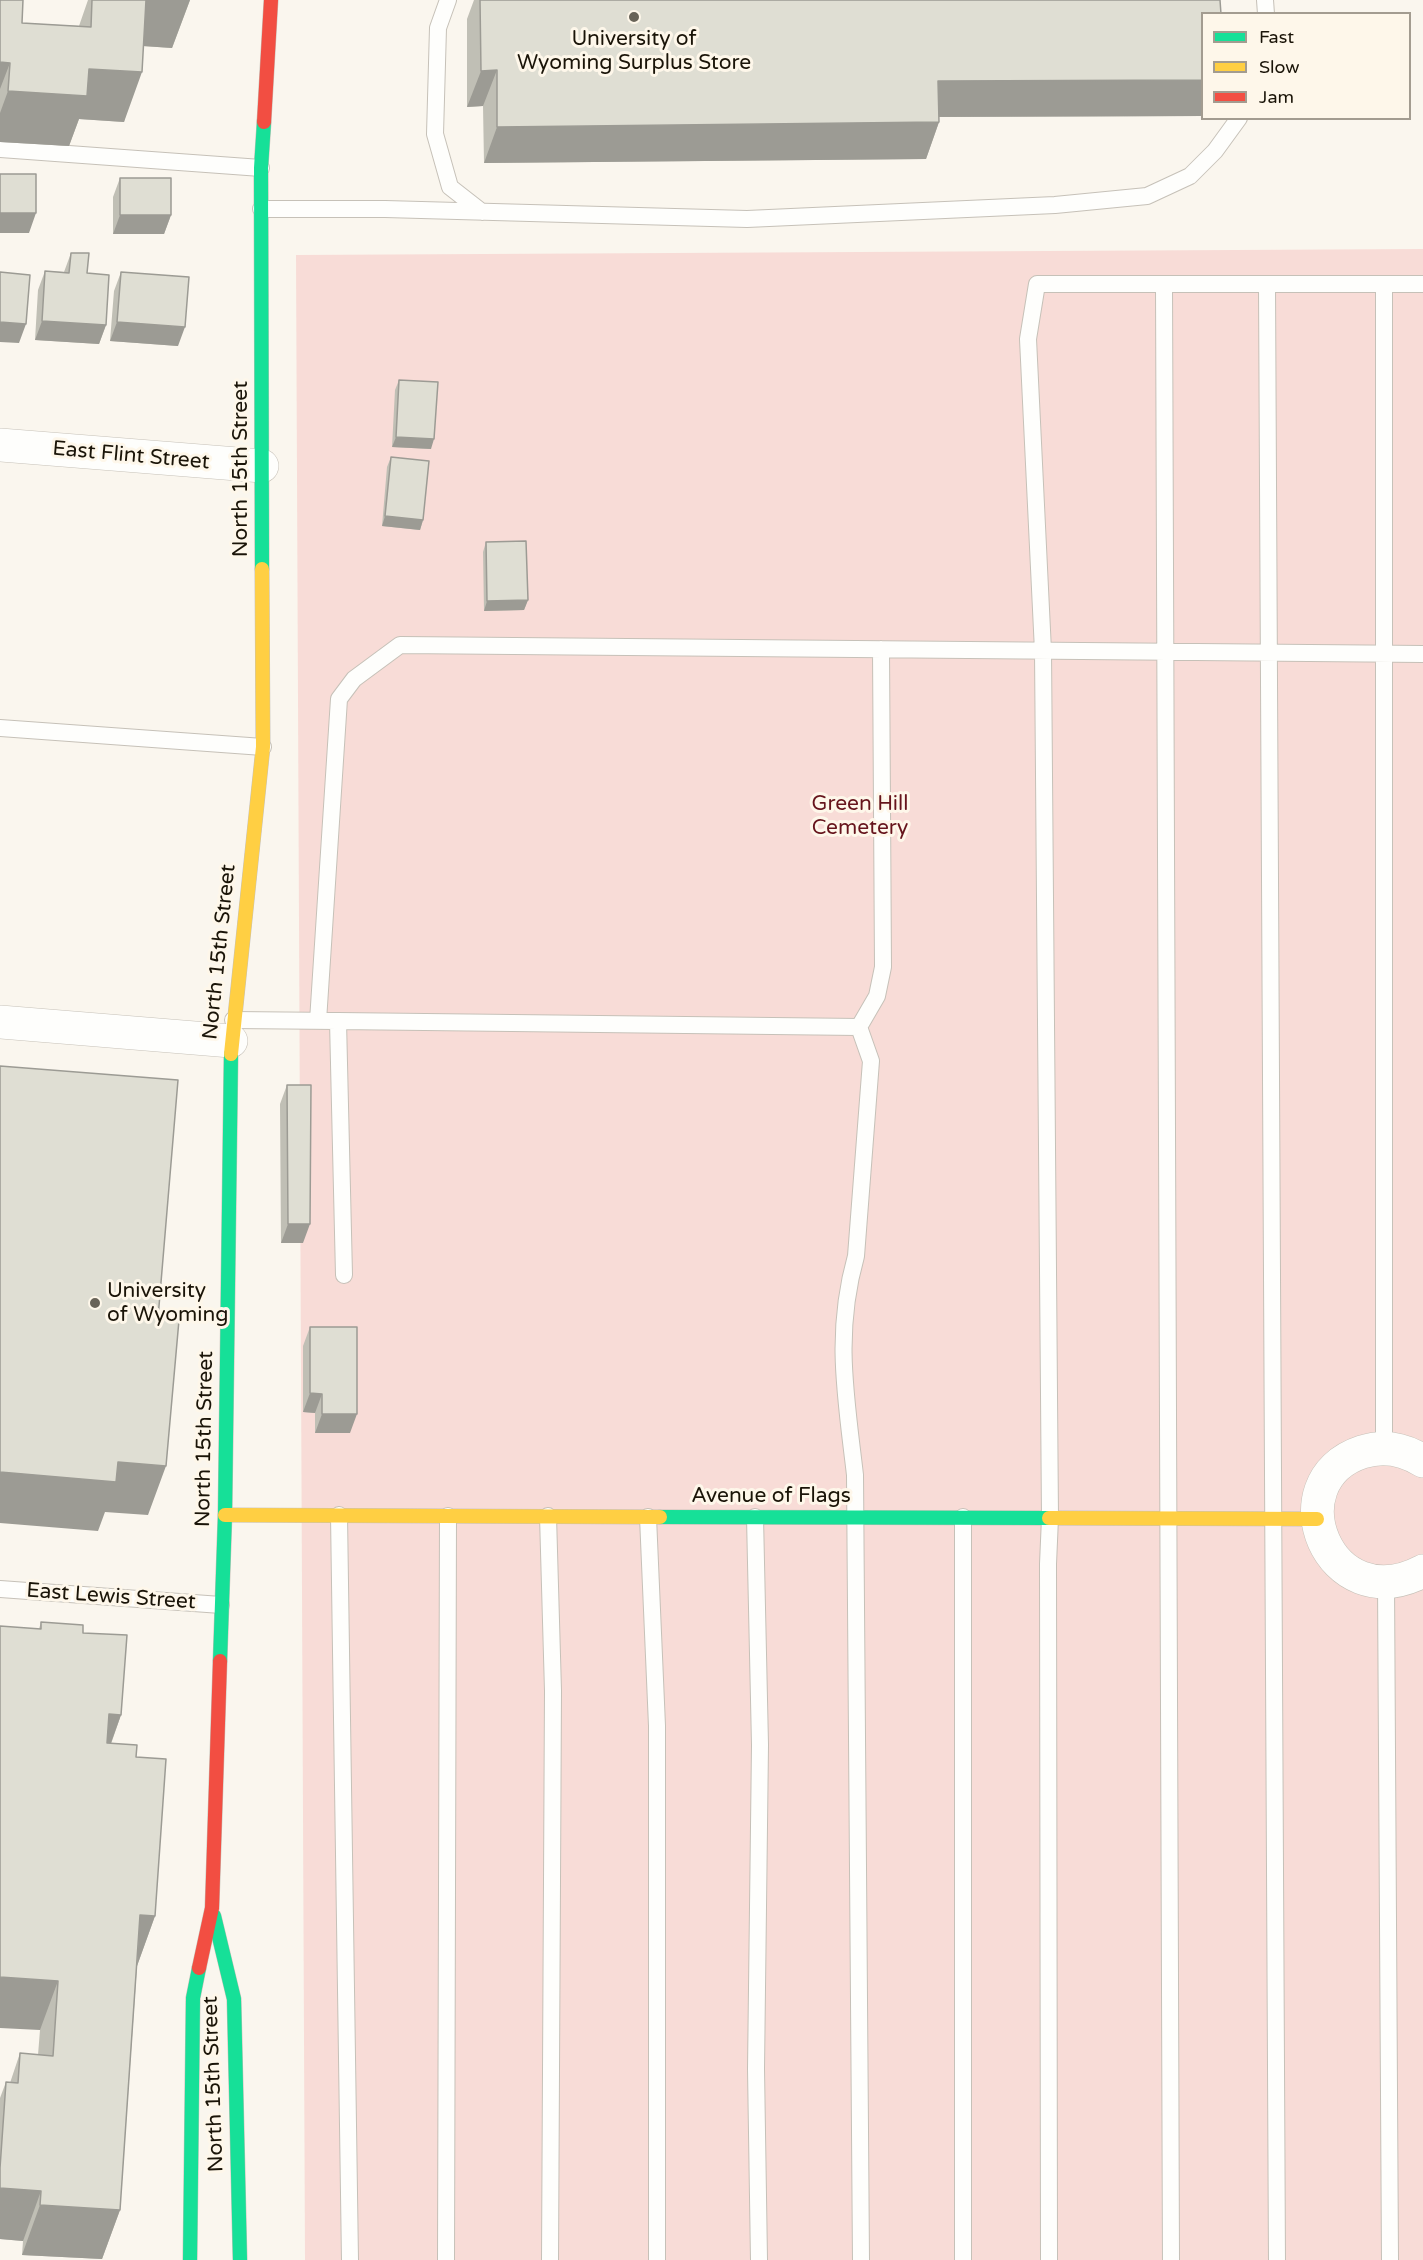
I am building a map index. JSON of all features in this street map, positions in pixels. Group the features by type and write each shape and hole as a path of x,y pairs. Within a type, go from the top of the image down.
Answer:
{"main road":[{"name":"North 15th Street","path":"189,2259 193,1998 212,1908 225,1515 232,1030 263,747 261,168 271,0"},
{"name":"Avenue of Flags","path":"225,1515 1317,1518"},
{"name":"North 15th Street","path":"212,1908 234,1999 240,2260"}],"street":[{"name":"East Flint Street","path":"0,445 262,466"},
{"path":"0,1022 232,1030"},
{"path":"1423,1461 1412,1454 1393,1448 1373,1449 1354,1455 1338,1466 1322,1490 1317,1518 1321,1539 1331,1557 1347,1571 1365,1580 1386,1583 1407,1579 1423,1571"}],"lane":[{"path":"448,0 438,28 435,134 450,187 482,212"},
{"path":"261,210 482,212 747,219 1055,205 1147,196 1190,176 1215,151 1238,120"},
{"path":"0,149 261,168"},
{"path":"1049,2260 1048,1564 1050,1518 1042,651 1028,339 1037,284 1423,284"},
{"path":"1384,284 1384,1449"},
{"path":"1164,285 1171,2260"},
{"path":"1267,285 1277,2260"},
{"path":"318,1021 339,699 360,674 400,645 1423,654"},
{"path":"861,2260 856,1517 855,1475 843,1377 842,1334 849,1282 856,1256 871,1061 859,1027 877,996 883,967 881,649"},
{"path":"0,728 263,747"},
{"path":"232,1030 318,1021 859,1027"},
{"path":"338,1021 344,1275"},
{"path":"339,1515 350,2260"},
{"path":"446,2260 448,1516"},
{"path":"548,1516 553,1691 550,2260"},
{"path":"648,1517 657,1726 657,2260"},
{"path":"755,1517 760,1745 756,2057 759,2260"},
{"path":"963,1517 963,2260"},
{"path":"1386,1583 1390,2260"},
{"name":"East Lewis Street","path":"0,1589 221,1605"}],"green space":[{"name":"Green Hill Cemetery","path":"1423,249 1423,2260 305,2260 296,255"}],"building":[{"path":"0,0 23,0 22,23 91,27 92,0 146,0 142,72 89,69 87,96 8,91 10,63 0,62"},
{"path":"480,0 1220,0 1221,12 1201,12 1201,80 938,81 939,122 497,127 497,70 481,71"},
{"path":"0,174 36,174 36,213 0,213"},
{"path":"120,178 171,178 171,215 120,215"},
{"path":"71,253 89,253 87,273 109,275 106,325 42,321 45,271 69,273"},
{"path":"0,272 30,275 26,324 0,322"},
{"path":"121,272 189,277 185,327 117,322"},
{"path":"399,380 438,382 434,439 396,437"},
{"path":"391,457 429,461 423,520 385,516"},
{"path":"526,541 528,600 487,601 486,542"},
{"path":"0,1066 178,1080 158,1318 179,1320 166,1466 118,1462 116,1482 0,1472"},
{"path":"287,1085 311,1085 310,1224 288,1224"},
{"path":"310,1327 357,1327 357,1414 322,1414 322,1394 310,1393"},
{"path":"41,1622 83,1625 83,1633 127,1635 121,1715 109,1714 107,1743 137,1745 136,1757 166,1759 155,1916 140,1915 120,2210 40,2205 41,2191 0,2188 6,2082 18,2083 20,2053 53,2056 58,1981 0,1977 0,1626 41,1629"}],"traffic: fast":[{"path":"262,569 261,168 264,122"},
{"path":"220,1661 225,1515 231,1054"},
{"path":"660,1517 1049,1518"},
{"path":"214,1916 234,1999 240,2260"},
{"path":"190,2260 193,1998 199,1968"}],"traffic: slow":[{"path":"231,1054 263,747 262,569"},
{"path":"225,1515 660,1517"},
{"path":"1049,1518 1317,1519"}],"traffic: jam":[{"path":"264,122 271,0"},
{"path":"199,1968 212,1908 220,1661"}],"place":[{"name":"University of Wyoming Surplus Store","path":"634,17"},
{"name":"University of Wyoming","path":"95,1303"}]}
